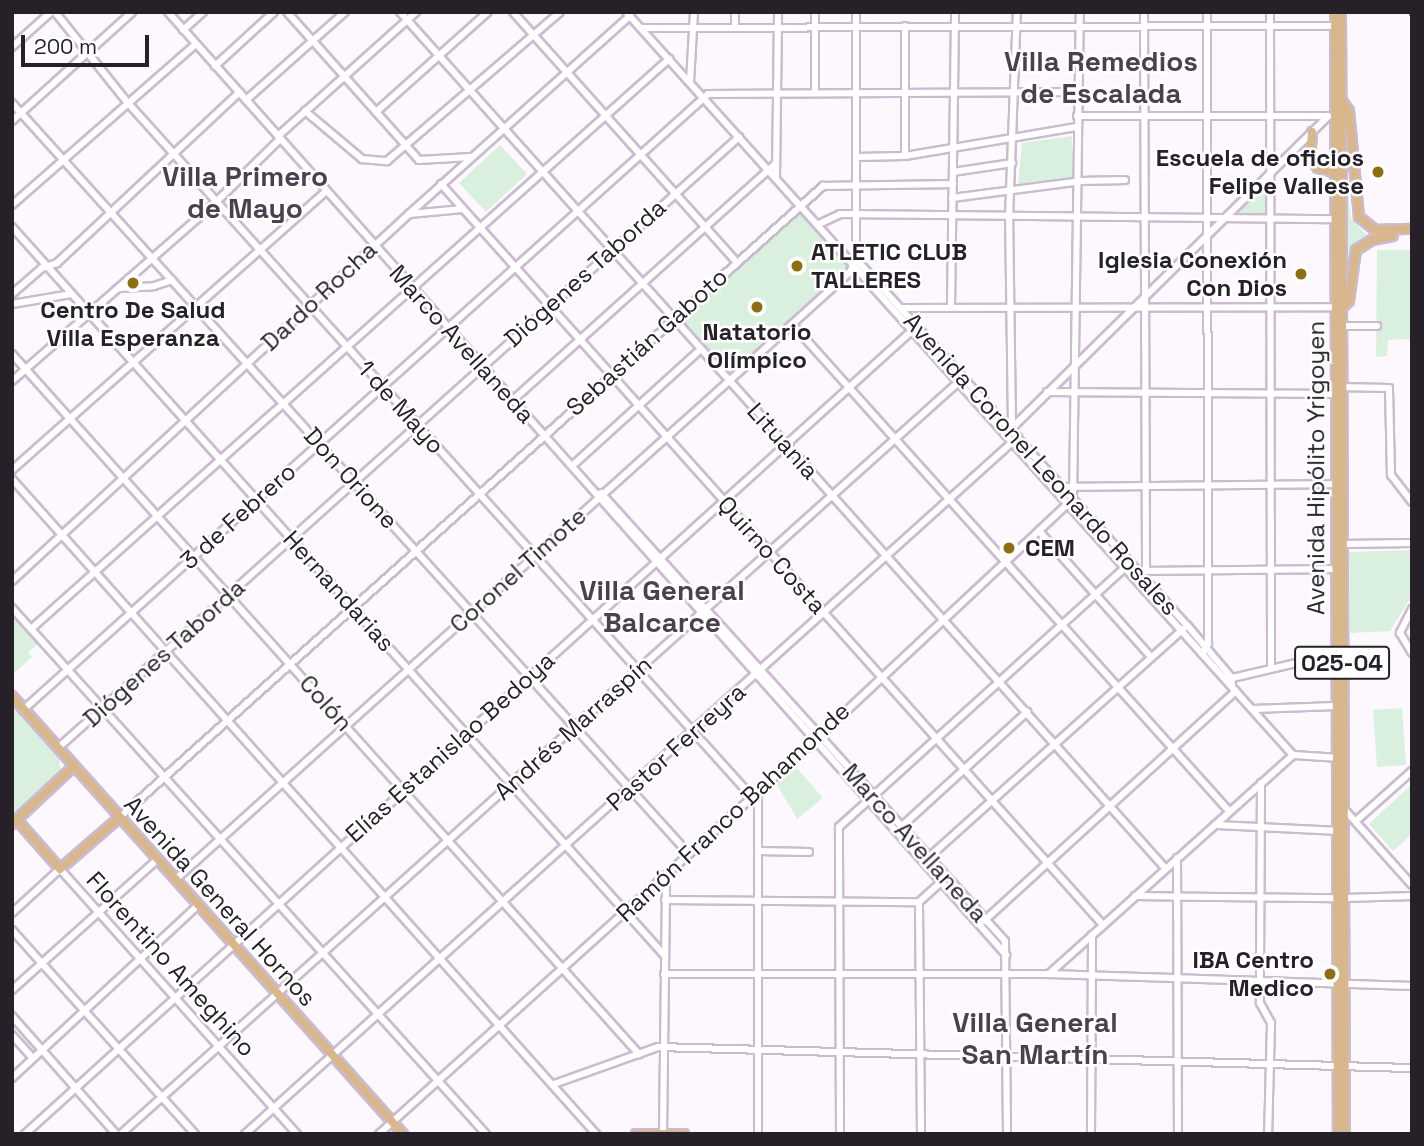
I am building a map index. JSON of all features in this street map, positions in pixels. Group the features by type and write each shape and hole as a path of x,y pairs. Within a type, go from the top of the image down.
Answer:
{"main road":[{"name":"Avenida Hipólito Yrigoyen","path":"1335,12 1339,307 1340,758 1337,831 1341,898"},
{"path":"1341,12 1342,101 1338,118 1363,223 1380,231 1412,232"},
{"path":"1312,132 1308,156 1318,168 1352,181"},
{"name":"Avenida Hipólito Yrigoyen","path":"1338,176 1335,219 1339,307 1343,326 1339,391"},
{"path":"1352,181 1357,222 1372,233 1386,236"},
{"path":"1339,307 1349,301 1353,254 1367,242 1412,232"},
{"name":"Avenida Hipólito Yrigoyen","path":"1338,1134 1344,809 1335,654 1339,569 1343,544 1339,484"},
{"name":"Avenida General Hornos","path":"12,696 18,706 402,1134"},
{"path":"14,822 74,766"},
{"path":"60,869 120,817"},
{"name":"Florentino Ameghino","path":"14,822 60,869"},
{"name":"Avenida Hipólito Yrigoyen","path":"1341,1066 1345,1134"},
{"path":"636,1134 684,1134"}],"street":[{"path":"12,47 53,12"},
{"name":"1 de Mayo","path":"53,12 128,103 260,251 693,732 755,795"},
{"path":"12,121 132,12"},
{"name":"Marco Avellaneda","path":"168,12 870,798 940,883 1004,941 1007,1134"},
{"path":"183,30 203,12"},
{"path":"215,66 274,12"},
{"path":"287,12 419,160 471,157"},
{"path":"246,100 345,12"},
{"name":"Lituania","path":"400,12 1166,869"},
{"path":"12,381 216,201 305,111 416,12"},
{"path":"376,112 488,12"},
{"path":"513,12 736,261"},
{"path":"305,111 366,162 387,161 471,92 560,12"},
{"path":"690,82 694,12"},
{"path":"735,12 735,27"},
{"path":"776,178 778,12"},
{"path":"815,12 815,93"},
{"path":"855,262 856,12"},
{"path":"951,306 955,12"},
{"path":"1011,427 1009,217 1017,12"},
{"path":"1073,499 1075,182 1080,12"},
{"path":"1144,12 1143,306 1146,485 1139,573 1339,569"},
{"path":"1204,651 1209,485 1207,12"},
{"path":"1270,12 1271,667"},
{"name":"Avenida Coronel Leonardo Rosales","path":"629,14 800,204 901,308 914,328"},
{"name":"Dardo Rocha","path":"12,580 374,245 568,73 629,14"},
{"path":"905,26 905,156"},
{"path":"641,28 1335,26"},
{"path":"12,205 196,44"},
{"path":"31,629 669,59"},
{"path":"12,295 111,212 172,152 240,92"},
{"path":"704,98 712,93 1079,92"},
{"name":"3 de Febrero","path":"18,706 68,668 513,266 704,98"},
{"name":"Don Orione","path":"12,103 689,854"},
{"path":"1077,116 1338,118"},
{"path":"1004,435 1270,171 1312,132 1338,118"},
{"path":"856,158 905,156 953,145 1077,127"},
{"name":"Diógenes Taborda","path":"58,748 739,137"},
{"path":"513,400 776,163"},
{"path":"953,172 1012,163"},
{"path":"953,198 1075,182 1125,180"},
{"name":"Quirno Costa","path":"441,184 1103,925"},
{"name":"Sebastián Gaboto","path":"120,817 800,204 827,184 953,184"},
{"path":"12,470 326,191"},
{"path":"409,214 463,209"},
{"path":"819,224 829,216 856,214 1335,219"},
{"name":"Hernandarias","path":"12,227 665,956"},
{"name":"Avenida Coronel Leonardo Rosales","path":"855,262 960,380 1011,443 1073,499 1127,566"},
{"name":"Coronel Timote","path":"176,879 792,324 855,262"},
{"path":"119,288 172,280"},
{"path":"12,304 71,294"},
{"path":"901,308 1339,307"},
{"path":"792,324 1172,750 1230,811"},
{"path":"1343,326 1377,326"},
{"name":"Elías Estanislao Bedoya","path":"27,1133 232,943 914,328"},
{"path":"572,466 701,350"},
{"name":"Colón","path":"12,354 639,1054"},
{"name":"Avenida Coronel Leonardo Rosales","path":"960,380 1011,427 1068,505 1127,566 1139,573 1293,755"},
{"name":"Andrés Marraspín","path":"118,1134 960,380"},
{"path":"1047,392 1270,394 1389,388 1390,472 1412,502"},
{"name":"Pastor Ferreyra","path":"246,1134 1018,438"},
{"path":"12,479 442,958 596,1134"},
{"path":"1058,488 1339,484"},
{"name":"Ramón Franco Bahamonde","path":"379,1134 498,1023 755,795 1073,499"},
{"path":"1040,532 1151,657"},
{"path":"1343,544 1412,543"},
{"path":"840,1134 838,832 842,824 1127,566"},
{"path":"12,608 486,1134"},
{"path":"1412,609 1400,630 1412,653"},
{"path":"923,863 1184,628"},
{"path":"982,923 1172,750 1231,684 1271,667 1335,654"},
{"path":"1253,709 1336,706"},
{"path":"901,827 1027,712"},
{"path":"1049,974 1293,755 1340,758"},
{"path":"1357,820 1412,771"},
{"path":"1261,783 1263,898 1260,1006 1271,1023 1268,1134"},
{"path":"755,795 758,851 758,1134"},
{"name":"Marco Avellaneda","path":"870,798 929,857 982,923"},
{"path":"1344,809 1357,820 1412,885"},
{"path":"1215,825 1337,831"},
{"path":"758,851 809,852"},
{"path":"1177,858 1178,1134"},
{"path":"12,990 158,859"},
{"path":"12,913 60,869"},
{"name":"Florentino Ameghino","path":"60,869 297,1134"},
{"path":"663,1134 666,875"},
{"path":"665,900 919,902 940,883"},
{"path":"1135,896 1412,896"},
{"path":"919,902 921,1134"},
{"path":"12,1078 198,905"},
{"path":"12,930 195,1134"},
{"path":"1091,1134 1092,935"},
{"path":"664,974 1049,974 1412,986"},
{"path":"12,1016 118,1134"},
{"path":"12,1035 33,1058"},
{"path":"554,1084 663,1047 758,1051 920,1052 1412,1068"}],"green space":[{"path":"1072,136 1072,177 1018,184 1022,143"},
{"path":"500,145 527,174 486,212 459,183"},
{"path":"1267,178 1267,215 1230,215"},
{"path":"1347,184 1351,218 1369,238 1351,255 1347,285"},
{"path":"800,210 850,268 729,374 681,319"},
{"path":"1377,250 1412,250 1412,339 1388,340 1387,356 1376,357"},
{"path":"1412,550 1412,596 1390,631 1350,633 1349,552"},
{"path":"12,615 38,644 28,652 32,657 12,675"},
{"path":"12,707 59,757 61,773 12,817"},
{"path":"1402,708 1406,765 1377,767 1373,710"},
{"path":"795,766 823,798 797,819 776,783"},
{"path":"1412,784 1412,834 1393,851 1369,824"}],"railway":[{"path":"1410,12 1412,30"}],"place":[{"name":"Escuela de oficios Felipe Vallese","path":"1378,172"},
{"name":"ATLETIC CLUB TALLERES","path":"797,266"},
{"name":"Iglesia Conexión Con Dios","path":"1301,274"},
{"name":"Centro De Salud Villa Esperanza","path":"133,283"},
{"name":"Natatorio Olímpico","path":"757,307"},
{"name":"CEM","path":"1009,548"},
{"name":"IBA Centro Medico","path":"1330,974"}],"district":[{"name":"Villa Remedios de Escalada","path":"1101,77"},
{"name":"Villa Primero de Mayo","path":"245,192"},
{"name":"Villa General Balcarce","path":"662,606"},
{"name":"Villa General San Martín","path":"1035,1038"}]}
